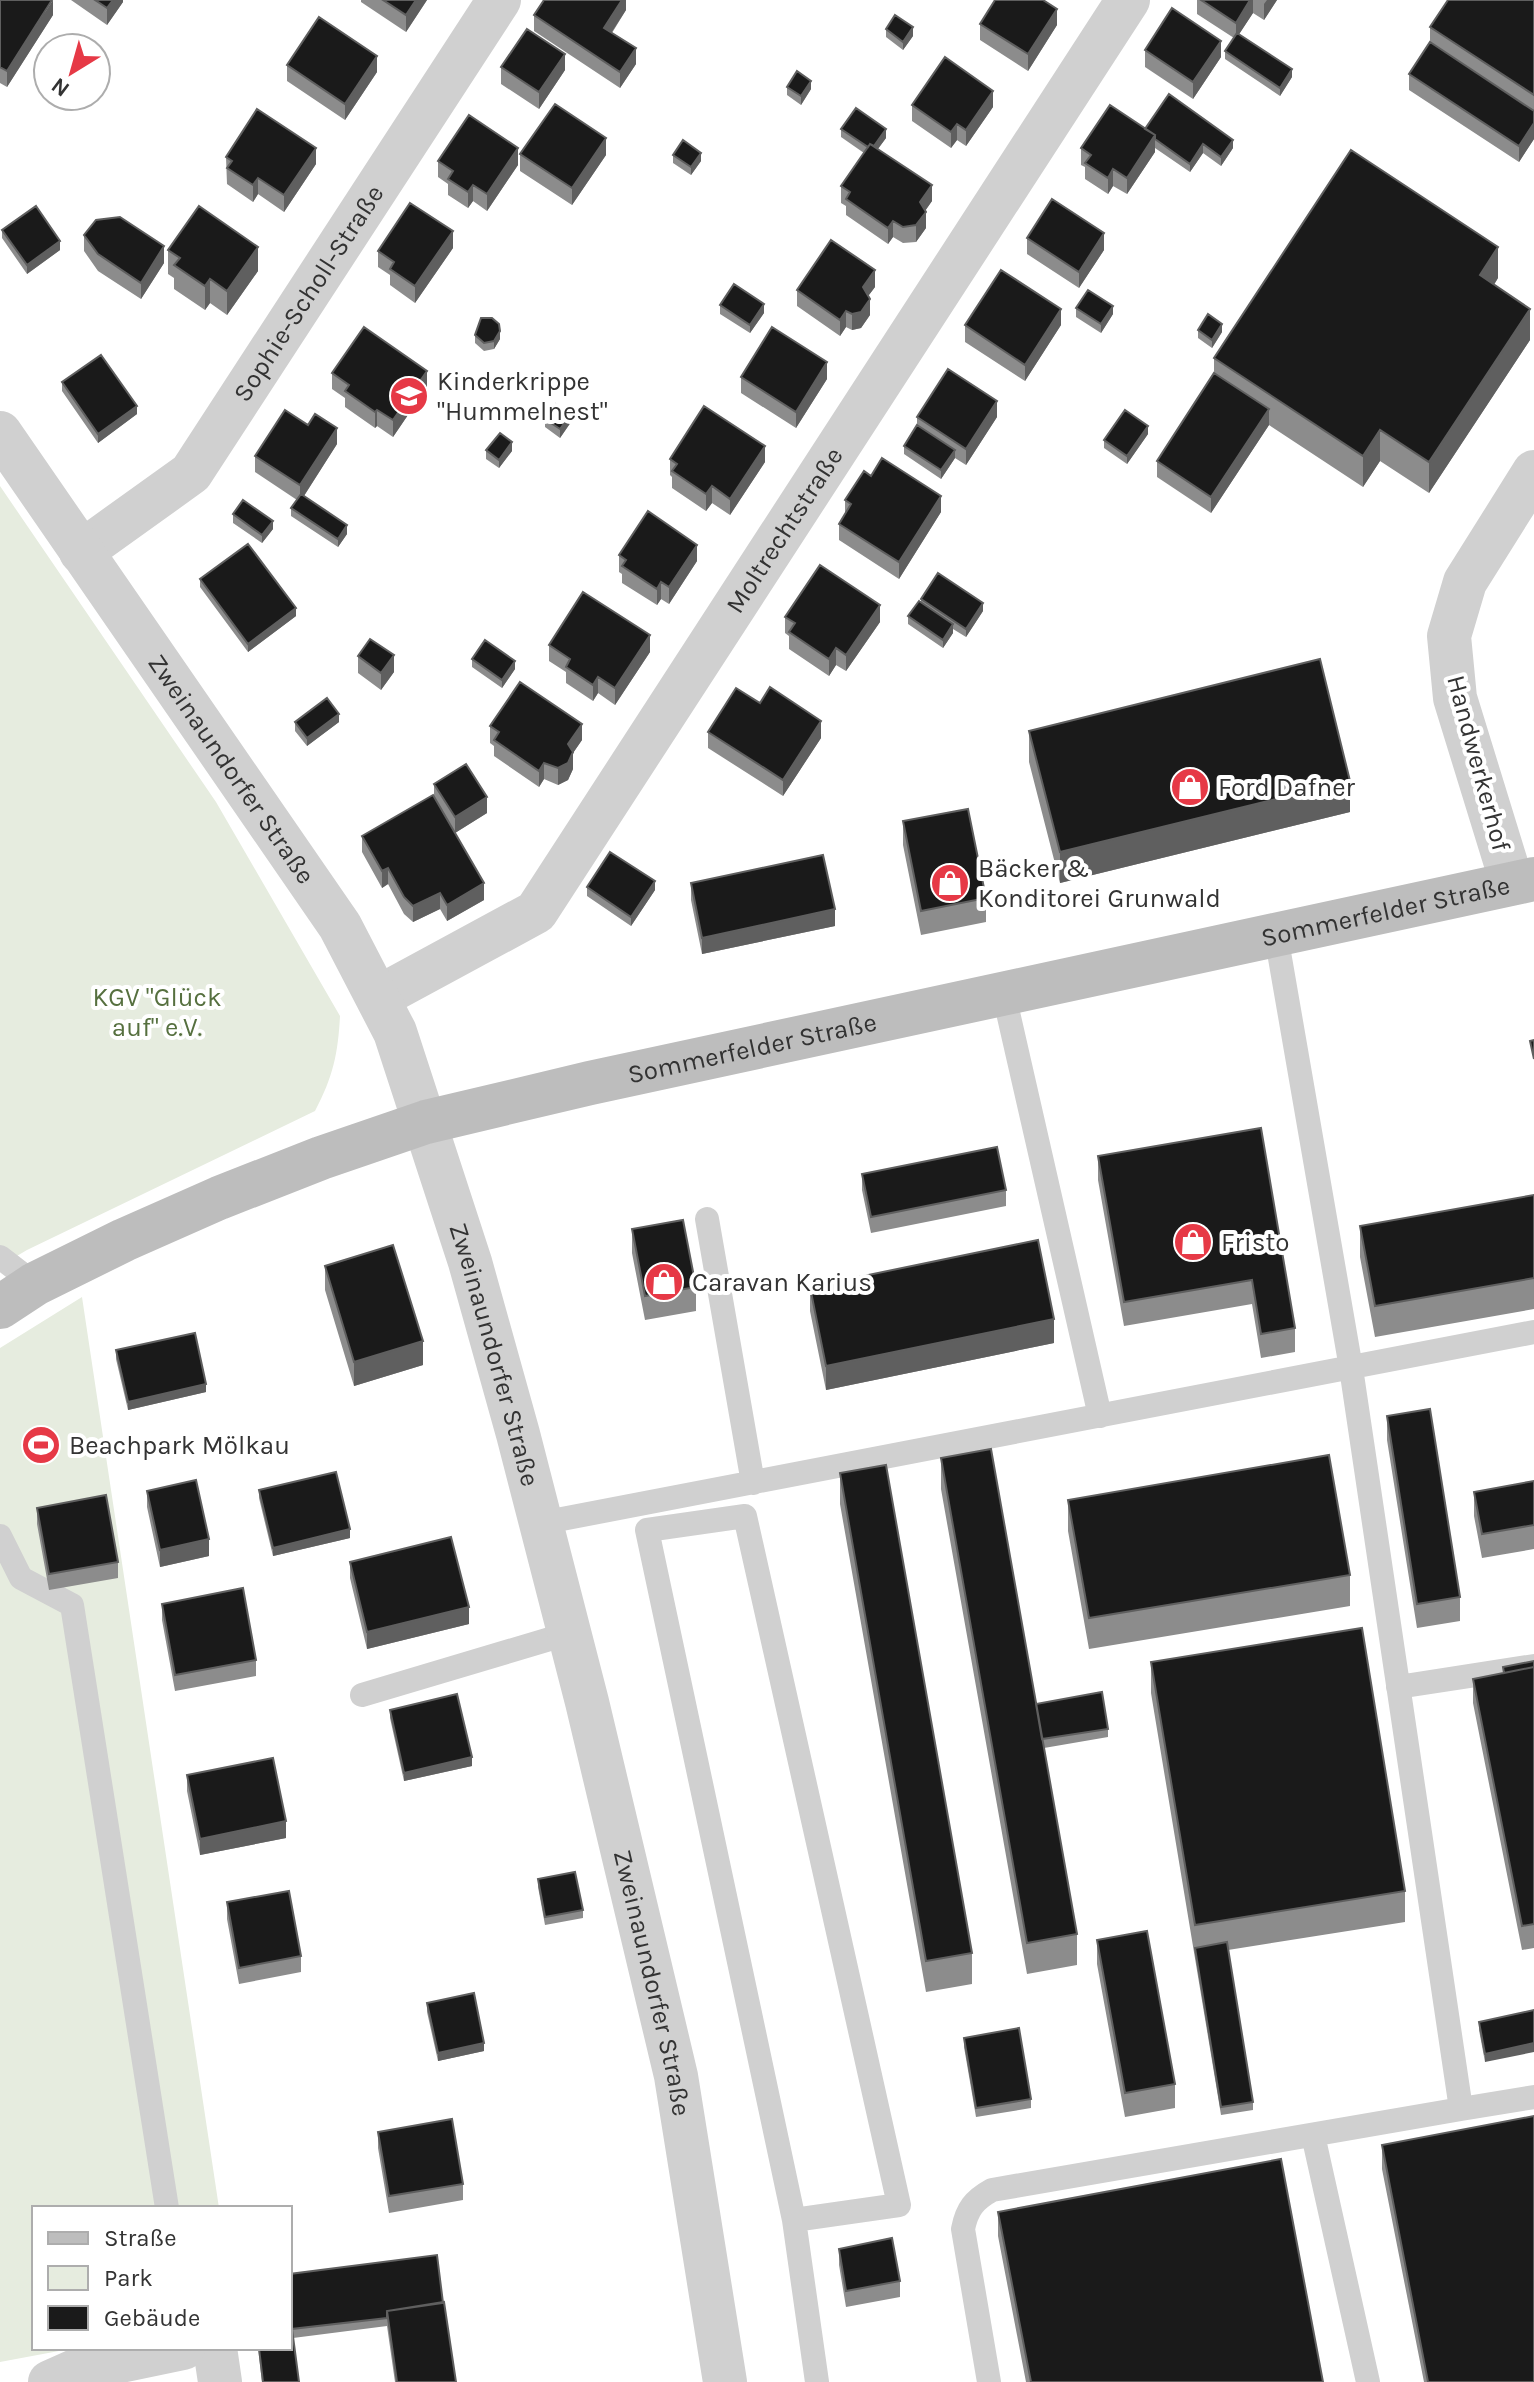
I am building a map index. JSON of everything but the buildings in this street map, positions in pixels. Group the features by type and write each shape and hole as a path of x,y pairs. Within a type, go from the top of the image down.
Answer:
{"main road":[{"name":"Sommerfelder Straße","path":"18,1296 124,1240 219,1198 426,1122 590,1083 1523,881"}],"street":[{"name":"Sophie-Scholl-Straße","path":"81,552 191,473 499,0"},
{"name":"Moltrechtstraße","path":"379,997 536,912 1128,0"},
{"name":"Zweinaundorfer Straße","path":"0,433 340,926 395,1032 470,1262 570,1633 676,2076 725,2382"},
{"name":"Handwerkerhof","path":"1523,881 1455,698 1449,636 1465,582 1534,472"},
{"path":"50,2382 77,2370 173,2350"},
{"path":"215,2350 220,2382"}],"lane":[{"path":"1276,935 1351,1368 1461,2109"},
{"path":"1004,995 1100,1416"},
{"path":"707,1219 753,1483"},
{"path":"0,1257 18,1296"},
{"path":"541,1523 1534,1332"},
{"path":"794,2220 899,2205 745,1516 647,1530 794,2220 817,2382"},
{"path":"0,1536 21,1578 72,1605 167,2206"},
{"path":"362,1695 570,1633"},
{"path":"1398,1687 1534,1666"},
{"path":"989,2382 963,2229 966,2214 976,2199 992,2190 1534,2097"},
{"path":"1313,2135 1368,2382"}],"green space":[{"name":"KGV \"Glück auf\" e.V.","path":"0,486 216,802 340,1016 334,1065 315,1111 27,1250 0,1266"},
{"path":"82,1297 219,2206 32,2206 32,2350 64,2350 0,2362 0,1348"}],"place":[{"name":"Kinderkrippe \"Hummelnest\"","path":"409,396"},
{"name":"Ford Dafner","path":"1190,787"},
{"name":"Bäcker & Konditorei Grunwald","path":"950,883"},
{"name":"Fristo","path":"1193,1242"},
{"name":"Caravan Karius","path":"664,1282"},
{"name":"Beachpark Mölkau","path":"41,1445"}]}
